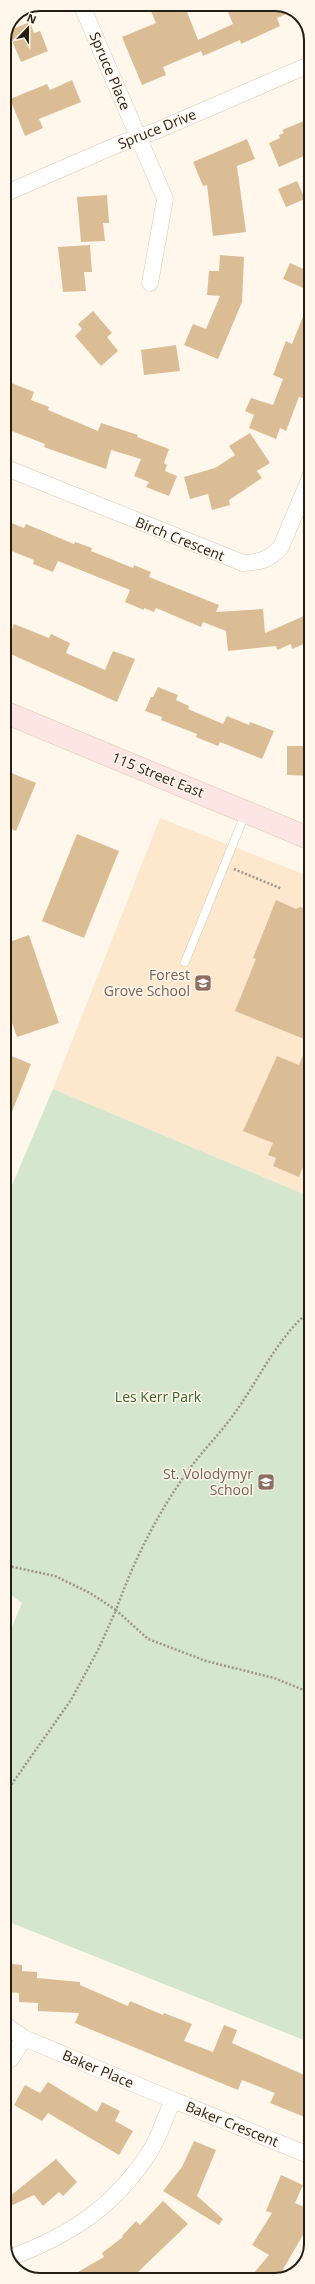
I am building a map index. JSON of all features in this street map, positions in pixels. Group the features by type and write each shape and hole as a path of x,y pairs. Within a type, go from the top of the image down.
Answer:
{"street":[{"name":"Spruce Place","path":"84,11 165,199 150,283"},
{"name":"Spruce Drive","path":"11,191 304,67"},
{"name":"Birch Crescent","path":"11,470 243,563 263,562 273,556 281,547 304,492"},
{"name":"115 Street East","path":"11,715 304,836"},
{"name":"Baker Place","path":"11,2029 24,2038 173,2100"},
{"path":"11,2059 24,2038"},
{"name":"Baker Crescent","path":"14,2256 46,2244 67,2233 88,2219 106,2203 120,2189 150,2152 173,2100 304,2153"}],"lane":[{"path":"185,962 247,812"}],"path":[{"path":"224,865 282,889"},
{"path":"11,1785 71,1700 99,1648 116,1610 130,1571 154,1522 188,1470 234,1415 288,1334 304,1317"},
{"path":"11,1567 55,1576 90,1592 116,1610 148,1639 206,1661 274,1678 304,1690"}],"shaded area":[{"name":"Forest Grove School","path":"160,818 304,874 304,1194 53,1089"}],"green space":[{"name":"Les Kerr Park","path":"53,1089 304,1194 304,2040 11,1923 11,1629 22,1603 11,1595 11,1188"}],"building":[{"path":"151,11 187,11 198,40 233,24 228,12 230,11 277,11 287,14 277,18 280,26 241,44 240,40 203,56 201,51 163,67 166,75 142,85 122,37 156,23"},
{"path":"30,22 34,33 40,31 48,51 21,62 11,39 13,29"},
{"path":"72,80 81,102 39,119 43,128 25,136 11,99 47,84 50,90"},
{"path":"304,121 304,156 279,167 269,143 280,138 279,135 284,133 282,130"},
{"path":"247,139 255,159 237,166 246,232 213,236 207,185 203,186 193,162"},
{"path":"297,181 304,199 286,207 278,189"},
{"path":"107,195 109,223 103,223 105,241 81,242 77,197"},
{"path":"90,245 92,272 84,272 86,291 63,292 58,247"},
{"path":"220,255 244,257 242,302 218,359 184,345 193,324 206,329 220,296 207,295 209,271 219,271"},
{"path":"290,263 304,269 303,288 283,279"},
{"path":"93,311 112,333 107,337 118,351 101,366 75,336 82,329 78,324"},
{"path":"304,314 304,396 303,398 299,397 286,431 280,428 276,439 249,428 254,415 245,411 251,398 273,405 283,379 273,375 286,341 292,344"},
{"path":"176,345 180,371 144,375 141,350"},
{"path":"11,383 34,392 31,400 49,407 48,410 98,431 101,423 138,435 137,437 169,449 164,463 167,465 165,471 177,476 169,496 146,487 149,482 134,476 141,459 111,450 106,469 44,447 45,444 11,431"},
{"path":"250,433 270,463 257,471 262,478 229,500 230,505 212,510 208,494 190,499 184,477 215,468 235,455 229,446"},
{"path":"11,523 24,528 26,524 74,544 75,542 92,548 91,551 133,568 134,565 151,572 149,577 219,605 216,612 263,609 265,633 304,616 304,644 292,649 291,644 277,650 276,646 228,651 226,631 203,622 201,627 156,608 154,612 144,608 144,610 125,602 130,590 58,561 53,572 33,564 34,560 11,551"},
{"path":"14,624 49,638 51,634 70,643 66,653 105,670 113,651 135,659 117,702 11,654 11,632"},
{"path":"158,687 178,695 176,700 189,706 188,709 223,724 227,716 249,725 250,722 274,731 262,759 220,742 218,746 196,737 197,734 161,720 162,717 145,711 151,697 153,697"},
{"path":"287,746 304,746 304,776 287,775"},
{"path":"11,773 36,783 16,831 11,829"},
{"path":"77,834 119,851 84,938 42,921"},
{"path":"276,900 296,909 300,907 304,908 304,1039 235,1011 256,959 253,958"},
{"path":"29,935 59,1023 17,1037 11,1020 11,941"},
{"path":"304,1053 304,1164 299,1177 273,1166 276,1158 268,1155 273,1143 243,1131 277,1056 299,1065"},
{"path":"11,1056 31,1064 11,1114"},
{"path":"11,1964 22,1965 22,1971 37,1972 37,1978 80,1982 80,1985 128,2006 130,2001 163,2015 164,2013 192,2024 184,2041 213,2052 224,2025 237,2030 232,2043 304,2075 304,2117 270,2103 275,2093 242,2080 238,2090 75,2023 79,2013 38,2011 38,2003 19,2002 19,1993 11,1992"},
{"path":"48,2082 97,2112 102,2102 120,2111 115,2121 133,2131 119,2155 48,2113 42,2121 14,2105 25,2085 40,2093"},
{"path":"194,2141 216,2150 197,2196 223,2219 219,2225 163,2191 182,2167"},
{"path":"56,2159 77,2182 63,2196 59,2192 43,2206 34,2195 11,2206 11,2195"},
{"path":"281,2175 303,2185 295,2203 304,2207 304,2233 282,2272 279,2273 254,2273 269,2255 252,2245 272,2213 266,2211"},
{"path":"163,2201 188,2224 138,2272 139,2273 76,2273 104,2257 102,2253 123,2237 122,2236 136,2221 140,2225"}],"place":[{"name":"Forest Grove School","path":"203,983"},
{"name":"St. Volodymyr School","path":"266,1482"}]}
